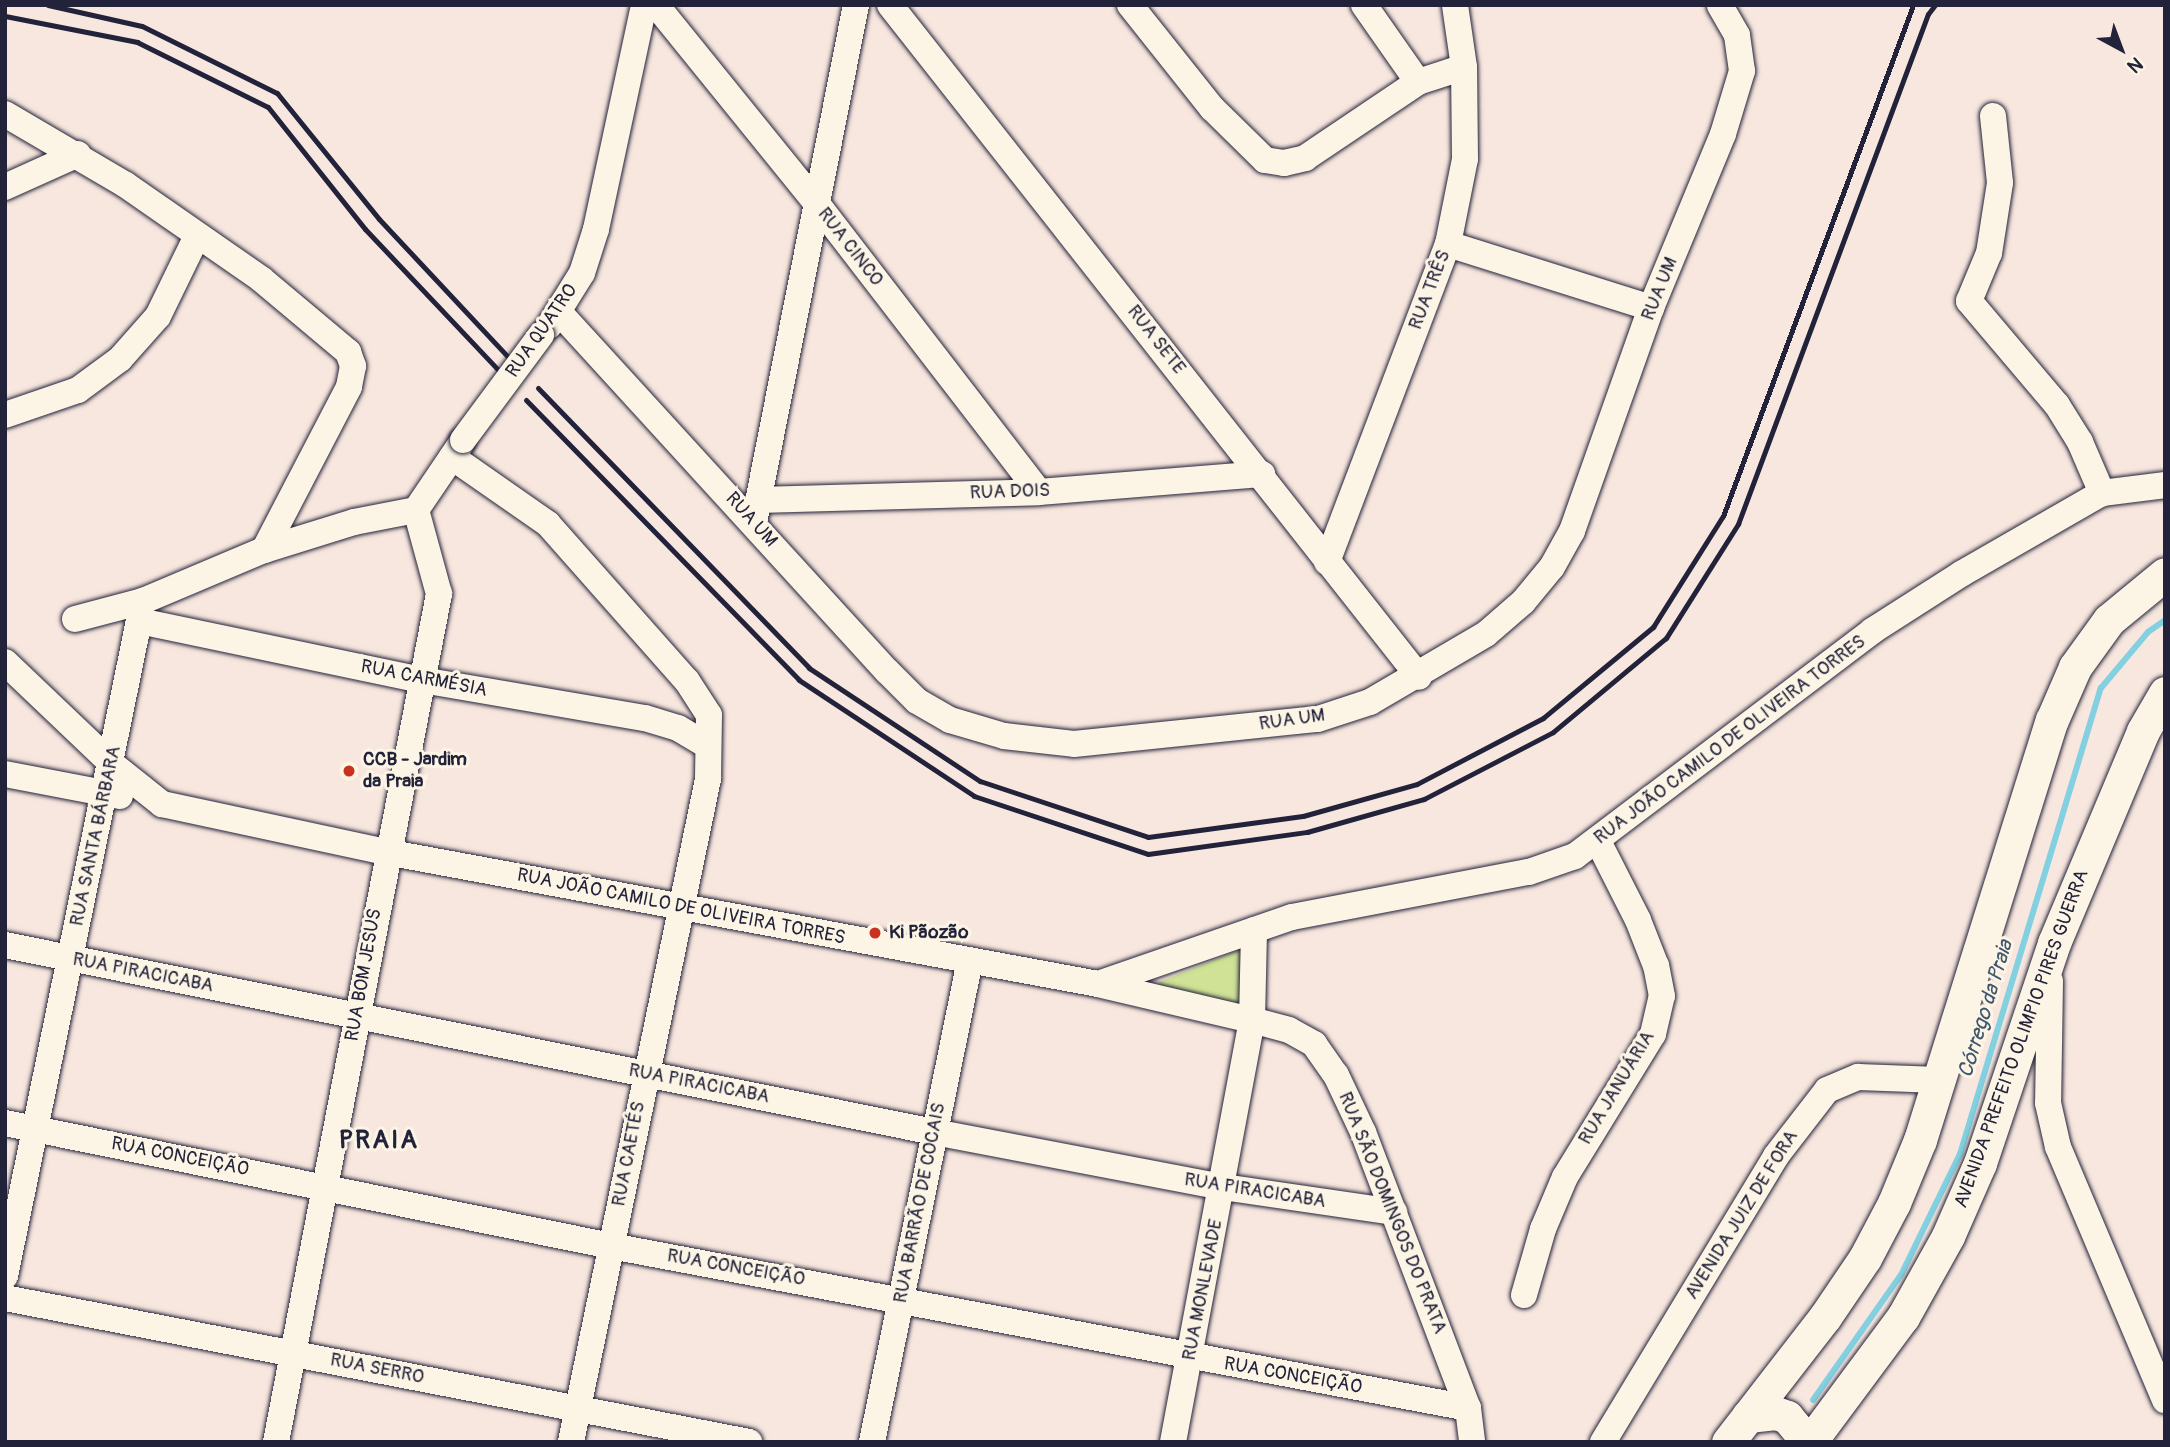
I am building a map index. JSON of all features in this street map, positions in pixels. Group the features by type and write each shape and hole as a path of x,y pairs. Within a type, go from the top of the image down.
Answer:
{"main road":[{"path":"1728,1442 1865,1258 1894,1203 1939,1080 2052,720 2066,688 2109,620 2165,575"},
{"name":"AVENIDA PREFEITO OLIMPIO PIRES GUERRA","path":"1809,1442 1903,1317 1948,1236 1980,1163 2054,943 2143,732 2165,693"},
{"path":"1748,1416 1776,1413 1787,1417 1809,1442"}],"street":[{"name":"RUA QUATRO","path":"416,510 559,313 582,273 596,229 644,5"},
{"name":"RUA CINCO","path":"656,5 818,205 1040,492"},
{"path":"756,511 856,5"},
{"name":"RUA SETE","path":"890,5 1262,474 1327,562 1419,677"},
{"path":"1130,5 1212,108 1265,160 1284,163 1305,158 1418,82 1464,67"},
{"path":"1364,5 1418,82"},
{"name":"RUA TRÊS","path":"1327,562 1448,244 1465,159 1464,67 1455,5"},
{"name":"RUA UM","path":"559,313 756,511 917,701 950,720 1004,736 1074,744 1318,719 1370,702 1419,677 1486,634 1523,602 1552,568 1572,531 1651,308 1723,134 1742,71 1737,35 1720,5"},
{"path":"5,114 78,154 197,236 314,319 348,352 353,366 349,387 264,550"},
{"path":"1993,116 2000,183 1989,253 1969,301 2057,405 2080,442 2102,494"},
{"path":"5,187 78,154"},
{"path":"5,415 78,390 120,359 158,316 197,236"},
{"path":"1448,244 1651,308"},
{"name":"RUA CAETÉS","path":"458,449 583,561 702,701 709,715 705,744 710,758 708,779 679,905 571,1442"},
{"name":"RUA DOIS","path":"756,511 1262,474"},
{"name":"RUA JOÃO CAMILO DE OLIVEIRA TORRES","path":"5,663 113,765 162,804 386,852 679,905 969,964 1098,984 1292,918 1529,872 1575,856 1599,843 1872,631 2102,494 2165,485"},
{"path":"75,619 141,611 264,550 354,522 416,510"},
{"name":"RUA BOM JESUS","path":"275,1442 386,852 439,594 416,510"},
{"name":"RUA CARMÉSIA","path":"141,611 422,680 645,718 678,728 705,744"},
{"name":"RUA SANTA BÁRBARA","path":"5,1276 38,1129 69,959 113,765 141,611"},
{"path":"5,774 162,804"},
{"name":"RUA JANUÁRIA","path":"1524,1295 1565,1177 1653,1034 1661,996 1656,966 1638,920 1599,843"},
{"name":"RUA MONLEVADE","path":"1173,1442 1223,1187 1252,1020 1254,930"},
{"path":"2054,943 2046,1054 2048,1103 2058,1147 2165,1400"},
{"name":"RUA PIRACICABA","path":"5,945 934,1132 1223,1187 1394,1212"},
{"name":"RUA BARRÃO DE COCAIS","path":"872,1442 969,964"},
{"name":"RUA SÃO DOMINGOS DO PRATA","path":"1098,984 1289,1030 1314,1044 1336,1075 1394,1212 1468,1408 1472,1442"},
{"name":"AVENIDA JUIZ DE FORA","path":"1603,1442 1776,1156 1827,1090 1858,1077 1939,1080"},
{"name":"RUA CONCEIÇÃO","path":"5,1123 611,1246 901,1298 1189,1358 1468,1408"},
{"name":"RUA SERRO","path":"5,1298 749,1442"}],"green space":[{"path":"1241,949 1241,1010 1160,990 1159,982"}],"waterway":[{"name":"Córrego da Praia","path":"1813,1400 1901,1275 1960,1154 2101,688 2148,632 2165,620"}],"railway":[{"path":"48,5 142,26 277,93 379,219 512,361"},
{"path":"538,388 809,668 980,781 1148,837 1303,816 1417,784 1543,718 1653,627 1723,516 1913,5"},
{"path":"526,400 799,680 974,796 1148,854 1307,832 1424,799 1553,732 1666,638 1738,524 1928,14 1935,5"},
{"path":"5,16 137,42 268,107 365,229 501,373"}],"place":[{"name":"CCB - Jardim da Praia","path":"349,771"},
{"name":"Ki Pãozão","path":"875,933"}],"district":[{"name":"PRAIA","path":"379,1141"}]}
